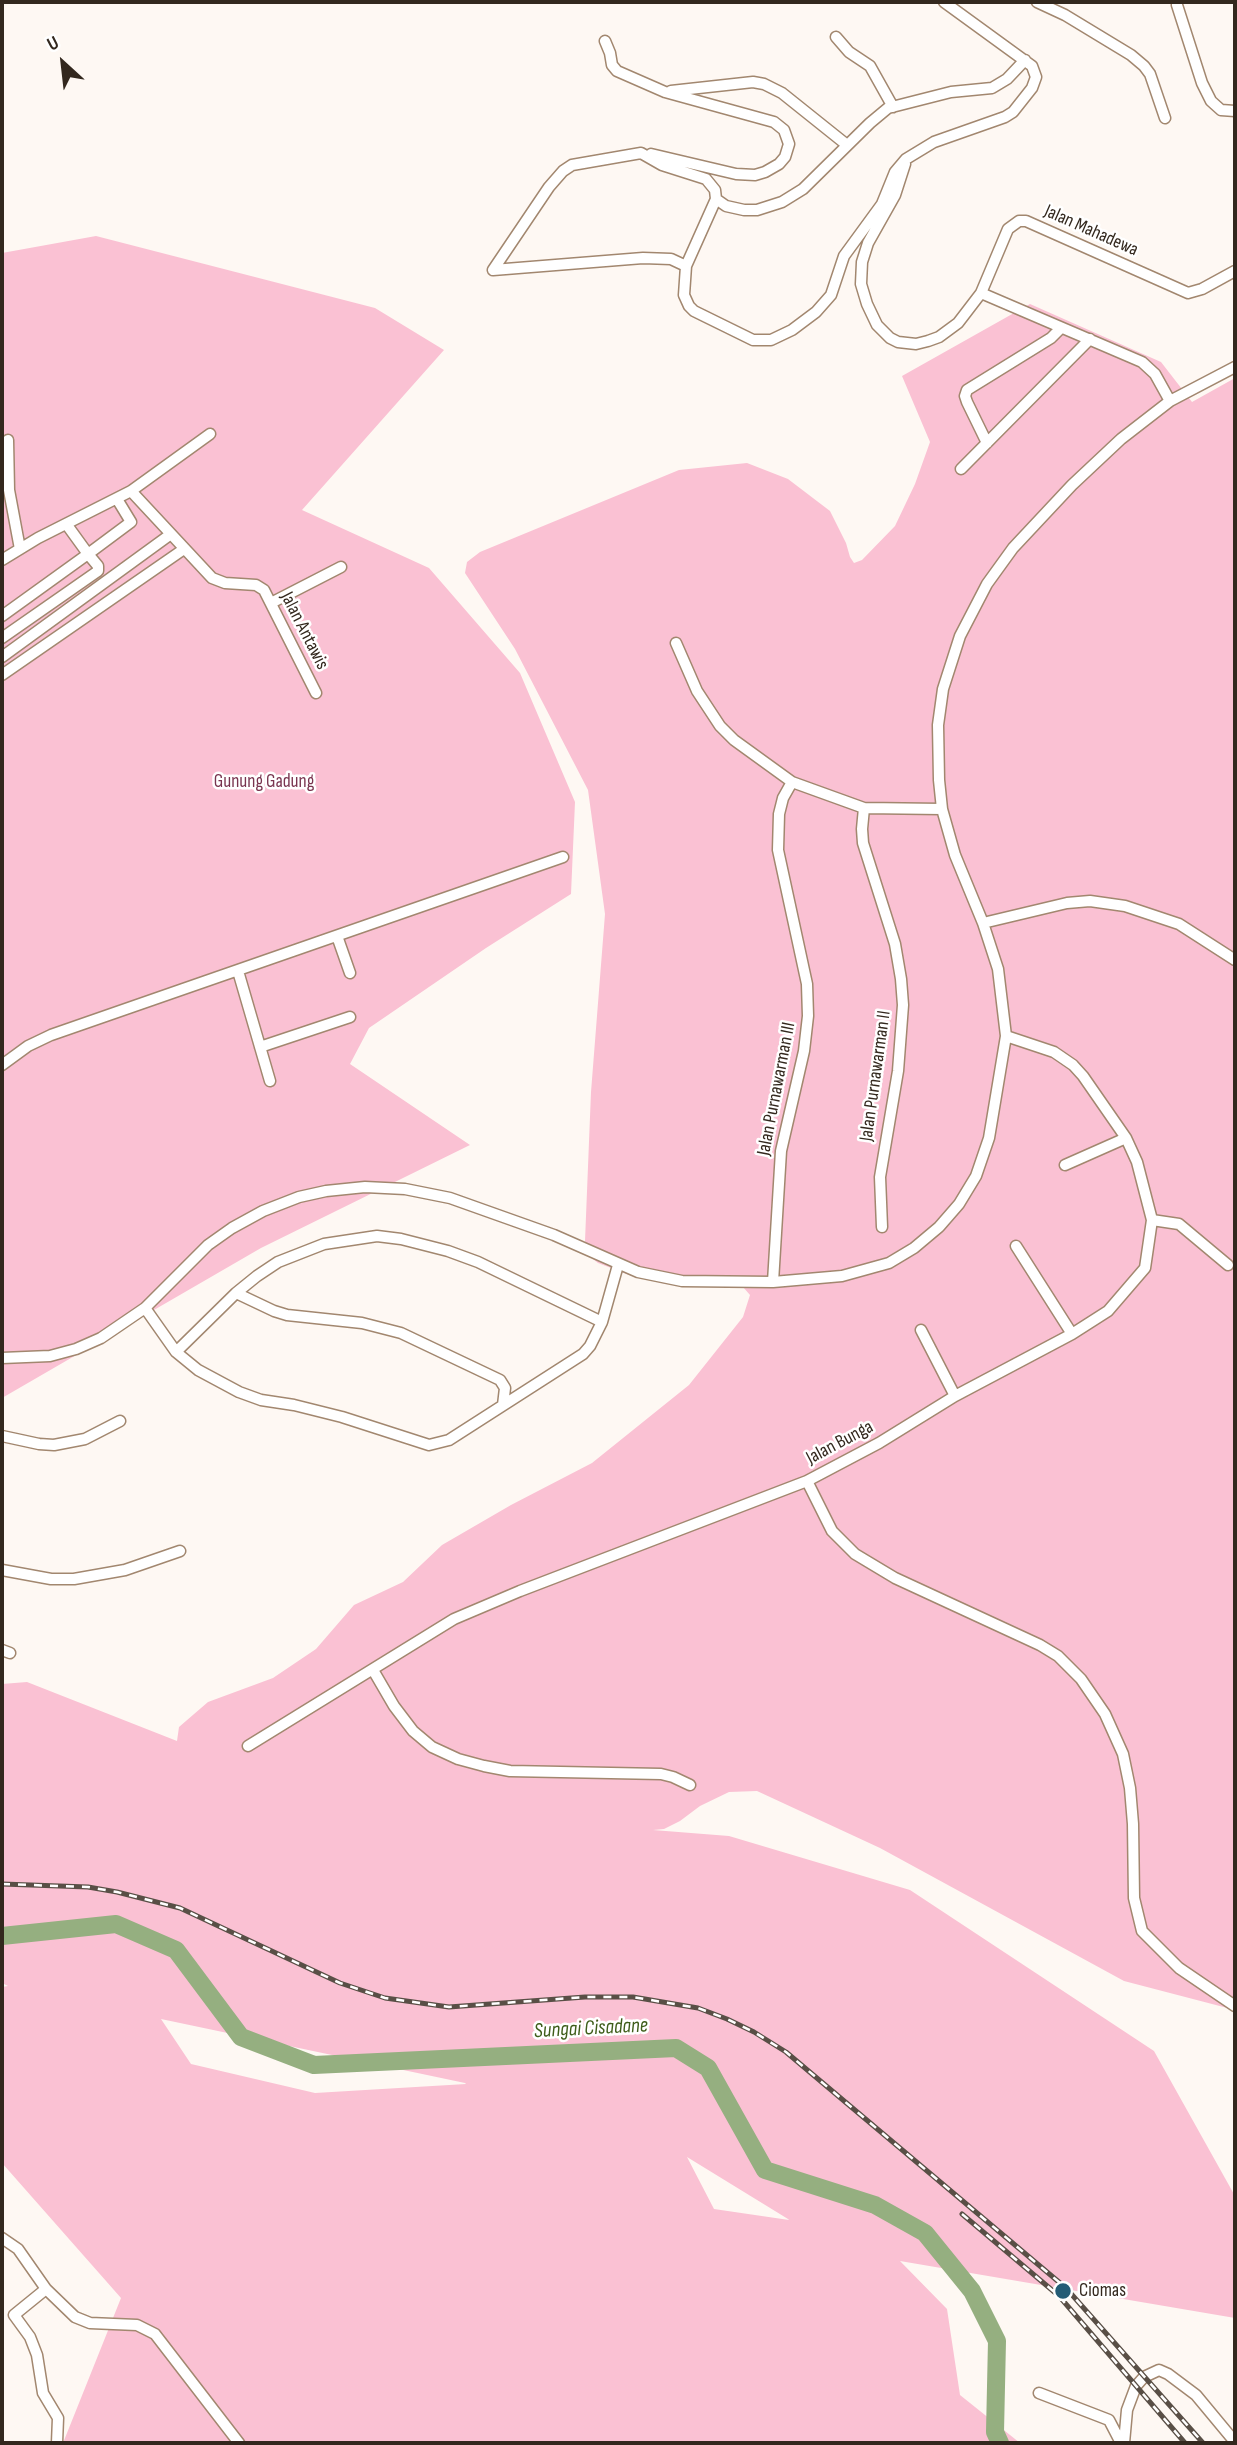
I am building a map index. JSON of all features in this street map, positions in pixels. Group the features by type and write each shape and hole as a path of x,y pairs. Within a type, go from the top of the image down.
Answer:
{"street":[{"path":"641,153 662,165 706,179 713,185 716,199 686,266 684,295 694,311 753,340 779,337 804,322 825,303 835,285 844,256 882,204 895,172 906,159 934,142 997,121 1013,112 1032,88 1036,76 1034,69 1025,60 978,29 944,2"},
{"path":"1037,2 1065,15 1144,66 1150,74 1165,118"},
{"path":"1177,5 1202,83 1211,100 1220,110 1235,111"},
{"path":"836,37 849,52 870,66 893,107"},
{"path":"605,41 612,65 617,71 665,92 774,122 784,130 789,144 785,157 772,169 755,175 736,174 641,153 572,165 549,187 493,270 643,258 671,260 686,266"},
{"path":"716,199 726,206 744,210 757,210 782,202 803,189 879,115 893,107 951,92 992,88 1007,79 1025,60"},
{"path":"665,92 742,83 764,84 782,93 847,145"},
{"path":"906,159 898,188 867,243 862,262 861,284 864,295 877,325 890,338 916,344 949,331 981,293 1090,339 1149,368 1170,401"},
{"name":"Jalan Mahadewa","path":"981,293 1008,229 1019,221 1026,221 1182,292 1195,292 1235,271"},
{"path":"987,443 967,402 967,390 1051,338 1060,328"},
{"path":"961,469 1090,339"},
{"path":"2,1359 50,1356 101,1338 145,1308 208,1245 232,1228 263,1211 299,1197 339,1189 405,1189 450,1198 554,1236 618,1265 658,1278 682,1281 773,1282 842,1276 889,1263 914,1248 939,1227 959,1204 976,1176 989,1138 1006,1036 998,969 983,923 959,866 942,809 938,725 943,689 960,636 987,584 1013,548 1072,485 1121,439 1170,401 1235,367"},
{"path":"2,560 131,491 210,434"},
{"path":"8,440 9,490 20,549"},
{"name":"Jalan Antawis","path":"131,491 212,578 225,583 260,586 316,693"},
{"path":"2,616 130,525 130,519 117,499"},
{"path":"2,638 98,571 98,566 66,525"},
{"path":"2,657 171,534"},
{"path":"2,675 184,549"},
{"path":"271,603 341,567"},
{"path":"676,643 697,691 720,726 744,748 792,782 864,808 942,809"},
{"name":"Jalan Purnawarman III","path":"773,1282 781,1151 804,1051 808,1016 807,984 778,850 779,814 783,798 792,782"},
{"name":"Jalan Purnawarman II","path":"864,808 863,843 897,952 903,1006 898,1071 880,1177 882,1227"},
{"path":"2,1065 28,1046 51,1035 563,857"},
{"path":"983,923 1067,903 1090,901 1125,906 1179,924 1235,960"},
{"path":"337,936 350,973"},
{"path":"238,971 270,1080"},
{"path":"260,1047 350,1017"},
{"name":"Jalan Bunga","path":"1006,1036 1054,1052 1073,1065 1126,1138 1136,1162 1152,1220 1145,1268 1108,1311 1072,1334 955,1396 880,1443 807,1481 832,1531 855,1555 895,1578 1040,1645 1058,1656 1081,1679 1105,1714 1126,1769 1133,1824 1134,1898 1142,1931 1179,1968 1235,2006"},
{"path":"1065,1166 1126,1138"},
{"path":"1152,1220 1179,1224 1228,1265"},
{"path":"176,1352 257,1276 299,1252 336,1241 377,1236 424,1244 458,1255 602,1322"},
{"path":"1016,1246 1072,1334"},
{"path":"145,1308 176,1352 198,1370 239,1392 261,1400 342,1417 423,1445 436,1444 449,1440 583,1353 595,1339 602,1322 618,1265"},
{"path":"236,1293 287,1315 362,1323 401,1333 496,1377 505,1388 503,1405"},
{"path":"920,1330 955,1396"},
{"path":"2,1436 54,1445 85,1439 120,1421"},
{"path":"248,1746 454,1619 807,1481"},
{"path":"2,1570 51,1579 74,1579 125,1570 180,1551"},
{"path":"373,1670 394,1706 414,1731 432,1747 457,1759 510,1771 661,1774 690,1785"},
{"path":"2,2238 18,2249 67,2312 90,2323 137,2325 155,2334 239,2443"},
{"path":"46,2288 14,2315 30,2337 37,2355 43,2393 58,2418 57,2443"},
{"path":"1123,2443 1127,2410 1136,2386 1144,2376 1159,2370 1196,2395 1235,2442"},
{"path":"1039,2393 1109,2420 1123,2443"}],"green space":[{"name":"Gunung Gadung","path":"96,236 375,308 444,350 302,510 429,568 520,673 575,802 571,894 369,1028 350,1064 470,1145 261,1248 2,1398 2,253"},
{"path":"1030,304 1161,362 1192,402 1235,378 1235,2010 1124,1981 880,1848 757,1791 729,1792 700,1806 664,1829 653,1830 729,1836 910,1890 1154,2051 1235,2196 1235,2318 900,2261 947,2309 960,2395 1020,2443 63,2443 121,2298 2,2163 2,1987 8,1986 2,1983 2,1684 27,1682 177,1741 179,1727 208,1702 273,1678 316,1649 354,1605 403,1582 442,1545 592,1463 689,1385 743,1317 750,1295 743,1287 666,1284 632,1276 598,1263 589,1256 585,1241 591,1092 605,914 588,790 515,649 465,573 467,562 480,552 679,470 747,463 788,479 830,511 850,557 854,563 862,560 895,526 915,484 930,442 902,376","holes":["161,2019 465,2083 466,2084 315,2093 191,2064","687,2157 788,2219 789,2220 714,2209"]}],"waterway":[{"name":"Sungai Cisadane","path":"2,1936 116,1924 176,1950 241,2037 314,2065 676,2048 708,2068 765,2170 875,2205 925,2233 972,2291 997,2341 995,2432 1000,2443"}],"railway":[{"path":"2,1884 88,1887 180,1908 340,1983 385,1998 449,2007 585,1997 633,1997 698,2008 727,2019 786,2052 1066,2288 1203,2443"},
{"path":"962,2214 1059,2296 1185,2443"}],"place":[{"name":"Ciomas","path":"1063,2291"}]}
